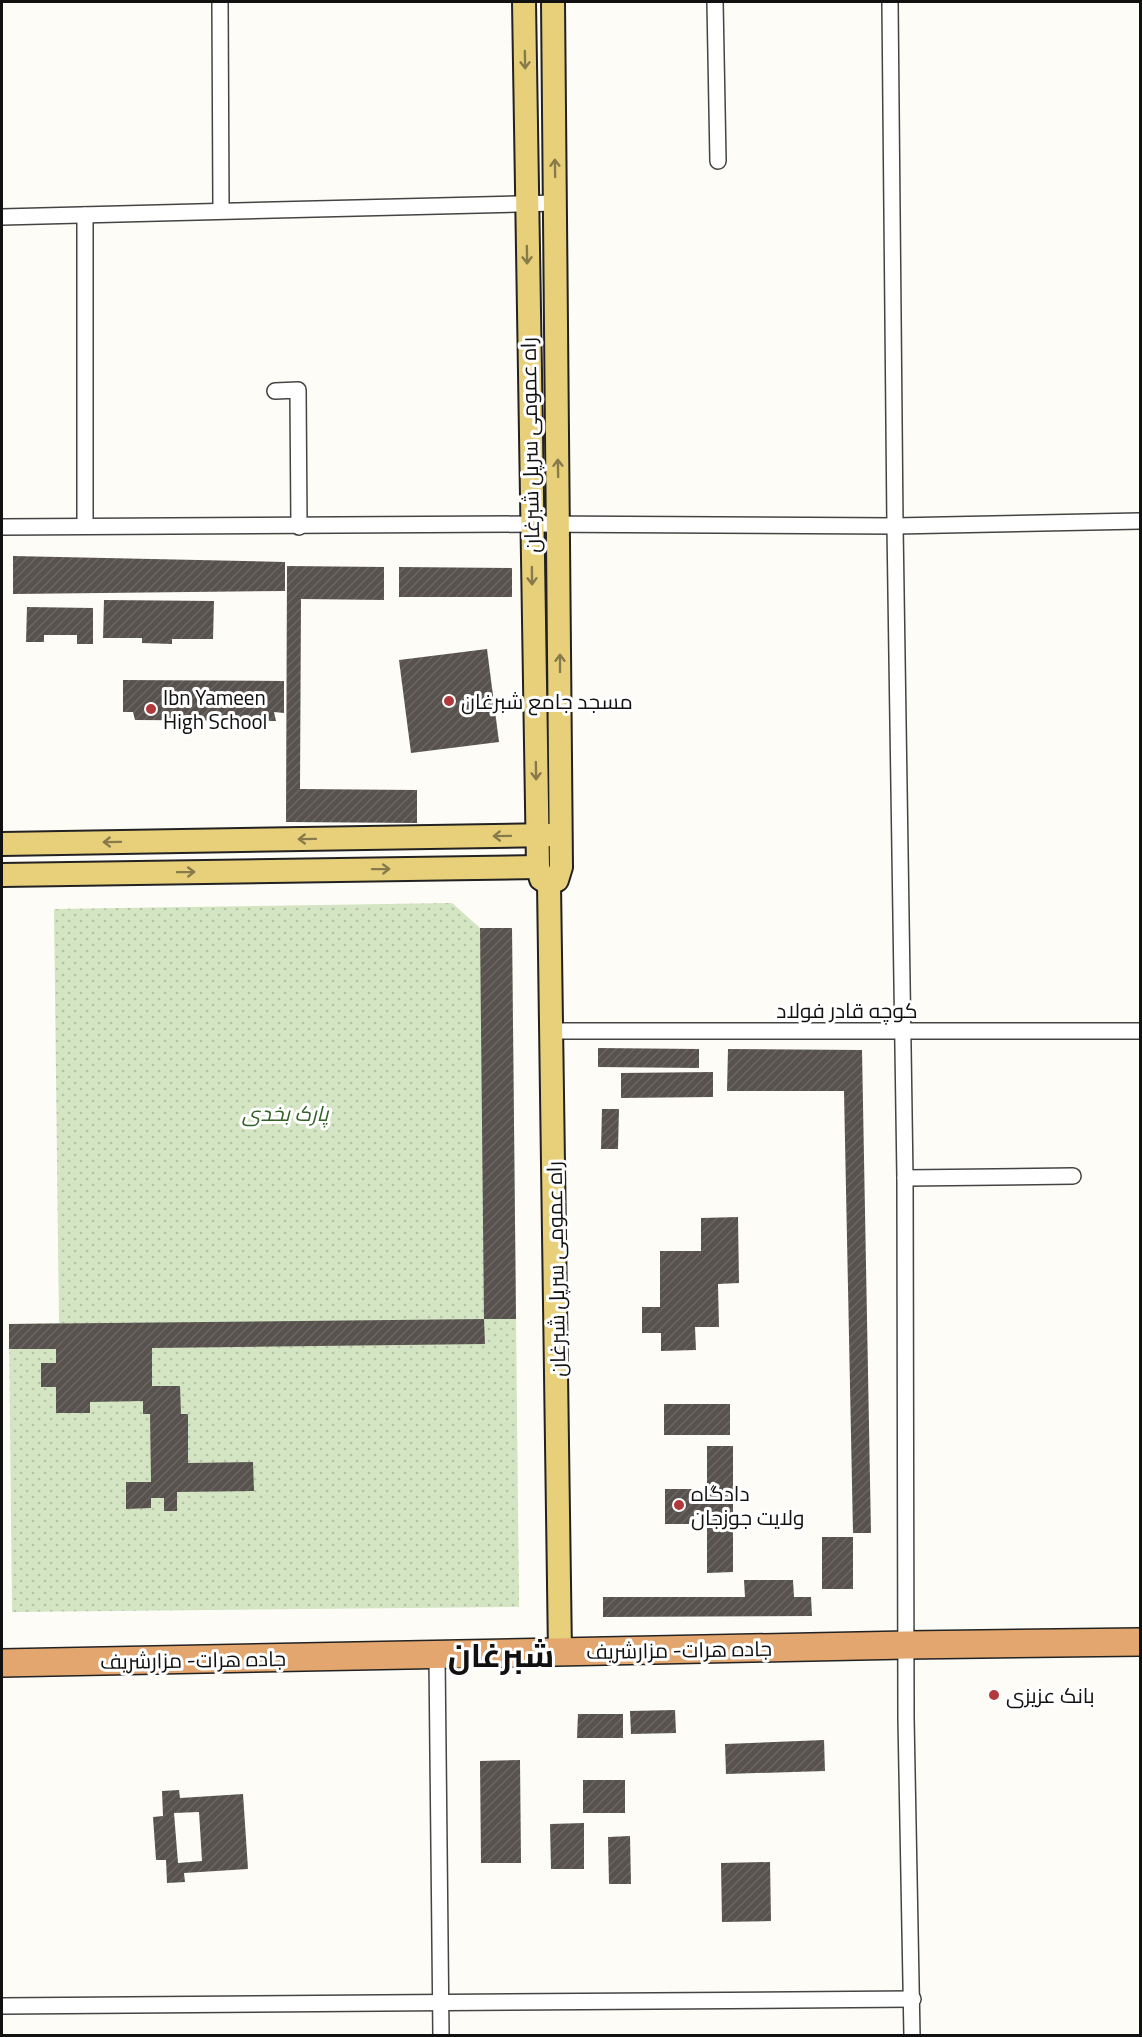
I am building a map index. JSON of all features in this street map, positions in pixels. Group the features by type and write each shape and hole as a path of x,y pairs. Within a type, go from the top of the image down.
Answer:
{"highway":[{"name":"جاده هرات- مزارشریف","path":"2,1663 1140,1642"}],"main road":[{"name":"راه عمومی سرپل شبرغان","path":"524,2 537,836 544,876 553,1031 561,1653"},
{"name":"راه عمومی سرپل شبرغان","path":"544,876 558,880 561,867 553,2"},
{"path":"2,844 561,835"},
{"path":"2,875 544,876"}],"street":[{"path":"220,2 221,210"},
{"path":"715,2 718,160"},
{"path":"890,2 905,1178 906,1718 912,2036"},
{"path":"2,217 555,203"},
{"path":"85,215 85,525"},
{"path":"275,391 297,390 299,527"},
{"path":"2,527 531,524 895,526 1140,521"},
{"name":"کوچه قادر فولاد","path":"553,1031 1140,1031"},
{"path":"905,1178 1073,1176"},
{"path":"437,1656 441,2036"},
{"path":"2,2006 913,1999"}],"green space":[{"path":"3,677 3,790 2,790"},
{"name":"پارک بخدی","path":"452,903 480,928 512,928 519,1607 12,1612 9,1324 59,1323 54,909"}],"building":[{"path":"13,556 285,562 285,591 13,594"},
{"path":"287,566 384,567 384,600 301,599 300,789 417,790 417,823 286,822"},
{"path":"399,567 512,568 512,597 399,597"},
{"path":"104,600 214,601 213,639 172,639 172,644 142,643 142,638 103,638"},
{"path":"27,607 93,608 93,644 77,644 77,635 44,635 44,642 26,642"},
{"name":"مسجد جامع شبرغان","path":"487,649 499,742 411,753 399,660"},
{"path":"123,680 284,681 284,713 274,712 276,721 135,720 133,712 123,712"},
{"path":"480,928 512,928 516,1319 484,1319"},
{"path":"598,1048 699,1049 699,1068 598,1067"},
{"path":"728,1049 862,1050 871,1533 853,1533 844,1091 727,1091"},
{"path":"713,1072 713,1097 621,1098 621,1073"},
{"path":"602,1109 619,1109 618,1149 601,1149"},
{"path":"738,1217 739,1283 718,1284 719,1327 695,1327 696,1350 661,1351 661,1333 642,1333 642,1307 660,1307 660,1251 701,1251 701,1218"},
{"path":"484,1319 485,1344 152,1348 152,1386 180,1386 181,1414 188,1414 188,1463 253,1462 254,1491 177,1492 177,1511 164,1511 164,1498 151,1498 151,1508 126,1509 126,1482 151,1482 150,1414 143,1414 143,1401 90,1402 90,1413 56,1413 56,1387 41,1387 41,1363 56,1363 56,1349 9,1349 9,1324"},
{"path":"664,1404 730,1404 730,1435 664,1435"},
{"path":"707,1446 733,1446 733,1572 707,1573 707,1513 696,1513 696,1524 665,1524 665,1489 697,1489 697,1500 707,1500"},
{"path":"822,1537 853,1537 853,1589 822,1589"},
{"path":"744,1580 793,1580 794,1597 811,1597 812,1616 603,1617 603,1597 745,1597"},
{"path":"675,1710 676,1733 631,1734 630,1711"},
{"path":"578,1714 623,1714 623,1738 577,1738"},
{"path":"824,1740 825,1771 726,1774 725,1744"},
{"path":"520,1760 521,1863 481,1863 480,1761"},
{"path":"583,1780 625,1780 625,1813 583,1813"},
{"path":"179,1790 180,1798 243,1794 248,1869 184,1873 185,1882 167,1883 166,1860 156,1860 153,1817 163,1816 162,1791","holes":["199,1812 202,1861 178,1863 174,1813"]},
{"path":"584,1823 584,1869 551,1869 550,1824"},
{"path":"630,1836 631,1884 609,1884 608,1837"},
{"path":"770,1862 771,1921 722,1922 721,1863"}],"place":[{"name":"مسجد جامع شبرغان","path":"449,701"},
{"name":"Ibn Yameen High School","path":"151,709"},
{"name":"دادگاه ولایت جوزجان","path":"679,1505"},
{"name":"بانک عزیزی","path":"994,1695"}],"district":[{"name":"شبرغان","path":"501,1655"}]}
